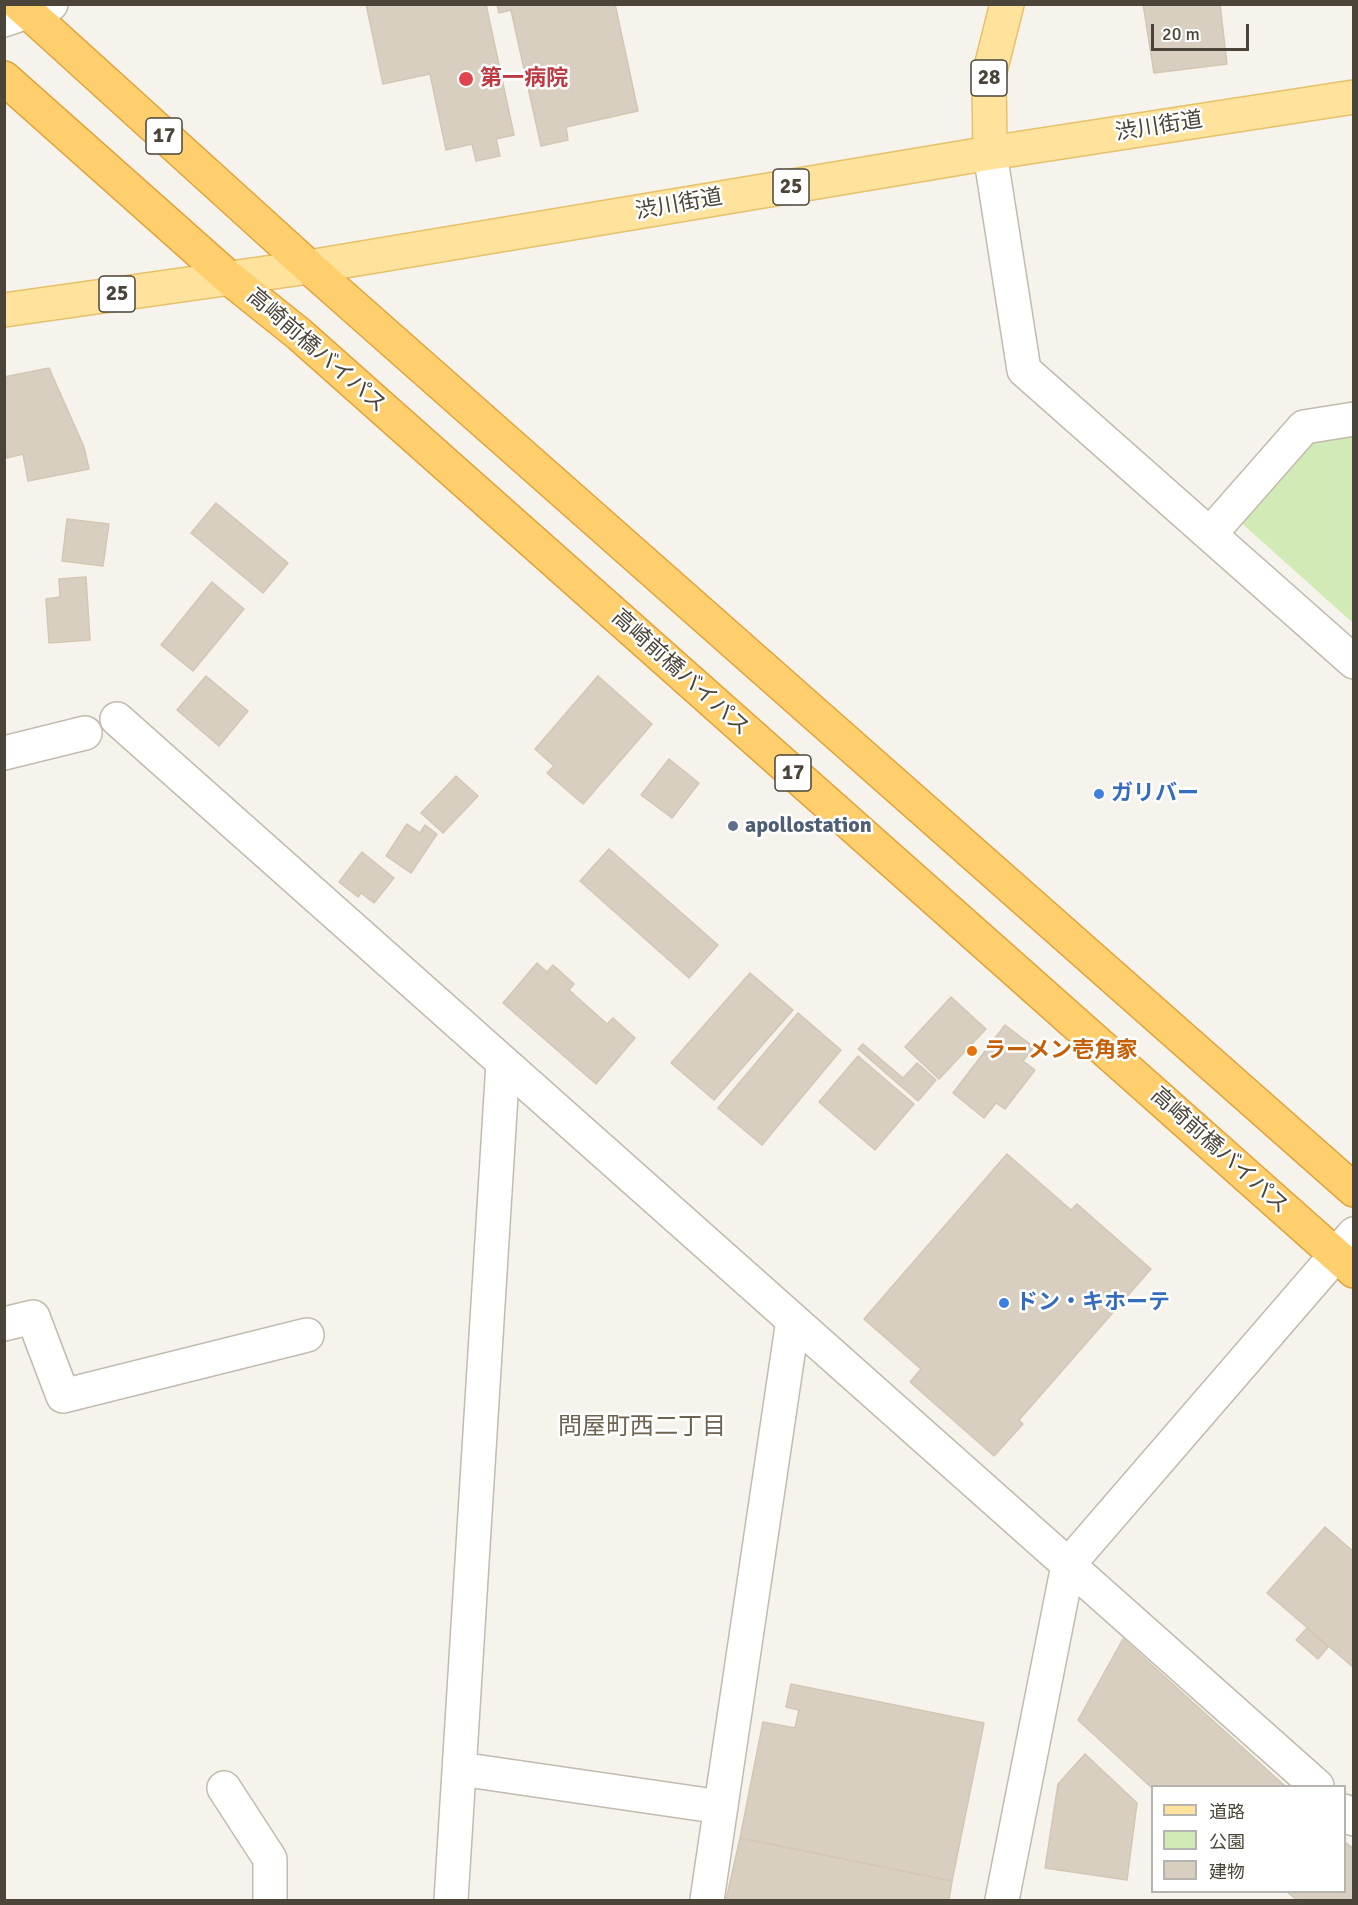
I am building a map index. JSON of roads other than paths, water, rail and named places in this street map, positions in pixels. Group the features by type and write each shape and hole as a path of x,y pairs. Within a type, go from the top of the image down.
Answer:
{"highway":[{"name":"17","path":"26,10 309,267 1353,1190"},
{"name":"高崎前橋バイパス","path":"4,78 229,278 299,333 1347,1253"}],"main road":[{"name":"28","path":"990,153 989,75 1007,4"},
{"name":"渋川街道","path":"4,310 309,267 990,153 1353,97"}],"street":[{"path":"990,153 1024,370 1353,662"},
{"path":"1210,534 1304,427 1353,419"},
{"path":"117,719 1316,1785"},
{"path":"4,753 85,733"},
{"path":"451,1900 503,1063"},
{"path":"1002,1900 1068,1565 1347,1253"},
{"path":"4,1324 33,1317 63,1396 307,1335"},
{"path":"707,1900 794,1320"},
{"path":"460,1769 721,1808"},
{"path":"224,1788 270,1859 270,1900"}],"place":[{"name":"第一病院","path":"466,79"},
{"name":"ガリバー","path":"1099,794"},
{"name":"apollostation","path":"733,826"},
{"name":"ラーメン壱角家","path":"972,1051"},
{"name":"ドン・キホーテ","path":"1004,1303"}],"district":[{"name":"問屋町西二丁目","path":"642,1428"}]}
